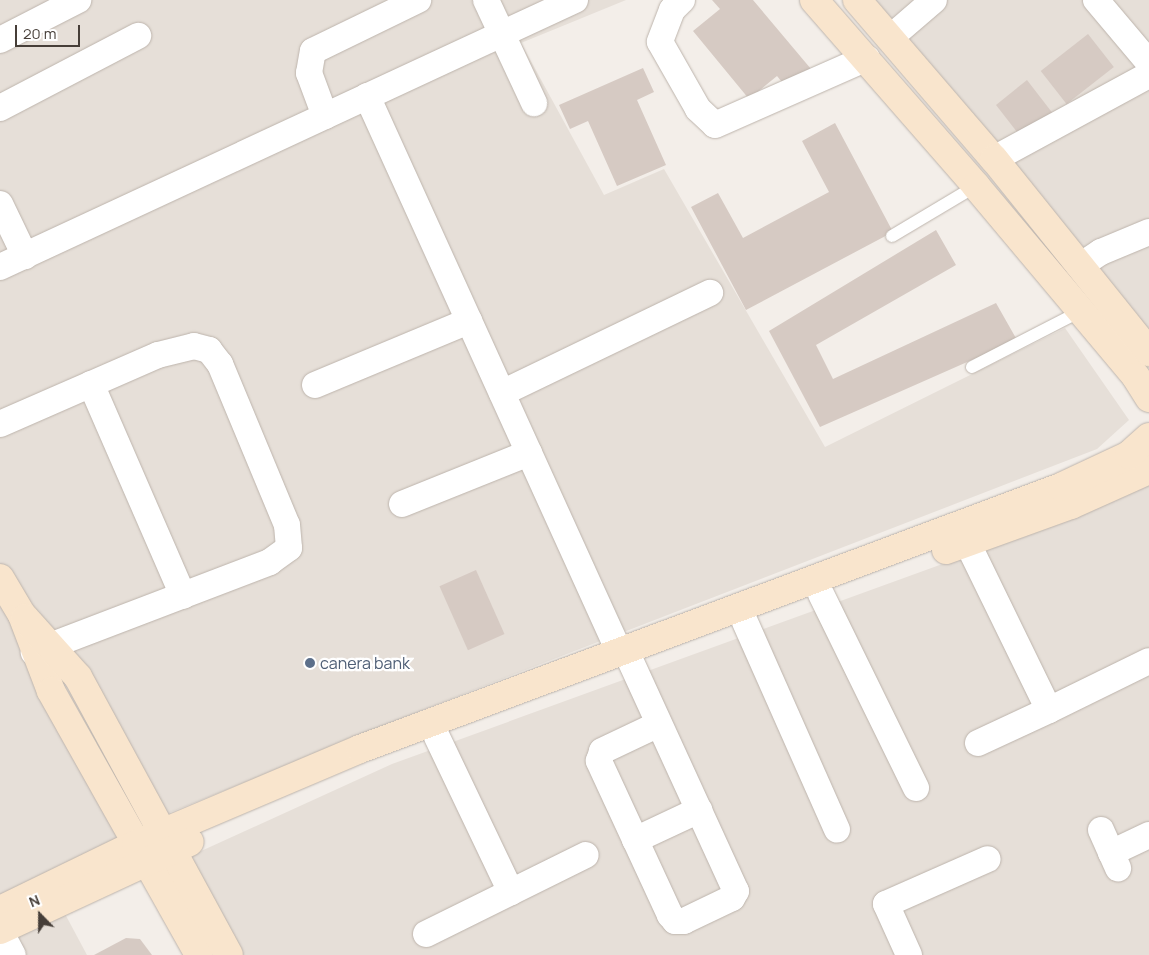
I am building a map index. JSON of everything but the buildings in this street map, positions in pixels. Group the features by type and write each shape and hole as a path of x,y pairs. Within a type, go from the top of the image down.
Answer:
{"main road":[{"path":"814,0 867,58 976,186 1081,311 1149,398"},
{"path":"857,0 994,159 1149,352"},
{"path":"167,842 360,749 625,656 1061,487 1129,455 1149,437"},
{"path":"0,910 167,842 436,737 625,656 745,622 1070,505 1149,470"},
{"path":"0,578 43,648 78,677 229,955"},
{"path":"43,648 51,691 199,955"},
{"path":"0,930 141,853"}],"street":[{"path":"0,40 78,0"},
{"path":"325,116 309,73 313,51 418,0"},
{"path":"486,0 534,103"},
{"path":"0,267 575,0"},
{"path":"682,0 672,10 660,42 698,109 715,125 867,58"},
{"path":"890,38 934,0"},
{"path":"1096,0 1149,63"},
{"path":"0,108 138,36"},
{"path":"994,159 1149,75"},
{"path":"367,96 529,453 659,724 736,891 732,898 684,921 675,921 670,915 635,840 599,755 659,724"},
{"path":"0,204 25,256"},
{"path":"1080,266 1101,252 1149,232"},
{"path":"502,393 710,293"},
{"path":"315,385 469,321"},
{"path":"0,424 158,355 194,346 209,350 220,364 286,525 288,548 270,562 43,648"},
{"path":"91,384 183,596"},
{"path":"402,504 529,453"},
{"path":"967,542 1049,710"},
{"path":"821,594 916,788"},
{"path":"745,622 837,830"},
{"path":"978,743 1149,661"},
{"path":"436,737 511,892"},
{"path":"635,840 699,810"},
{"path":"1110,850 1149,836"},
{"path":"426,934 586,855"},
{"path":"909,955 886,904 988,859"},
{"path":"0,930 13,955"}],"lane":[{"path":"892,236 976,186"},
{"path":"972,367 1081,311"}],"shaded area":[{"path":"0,0 626,0 521,43 604,195 664,169 825,447 1065,328 1129,420 1097,449 430,707 164,815 0,564"},
{"path":"858,0 1149,0 1149,345"},
{"path":"1149,484 1149,955 241,955 188,857 392,764 992,546"},
{"path":"0,601 118,838 0,896"},
{"path":"64,912 87,955 0,955 0,943"}],"place":[{"name":"canera bank","path":"310,663"}]}
